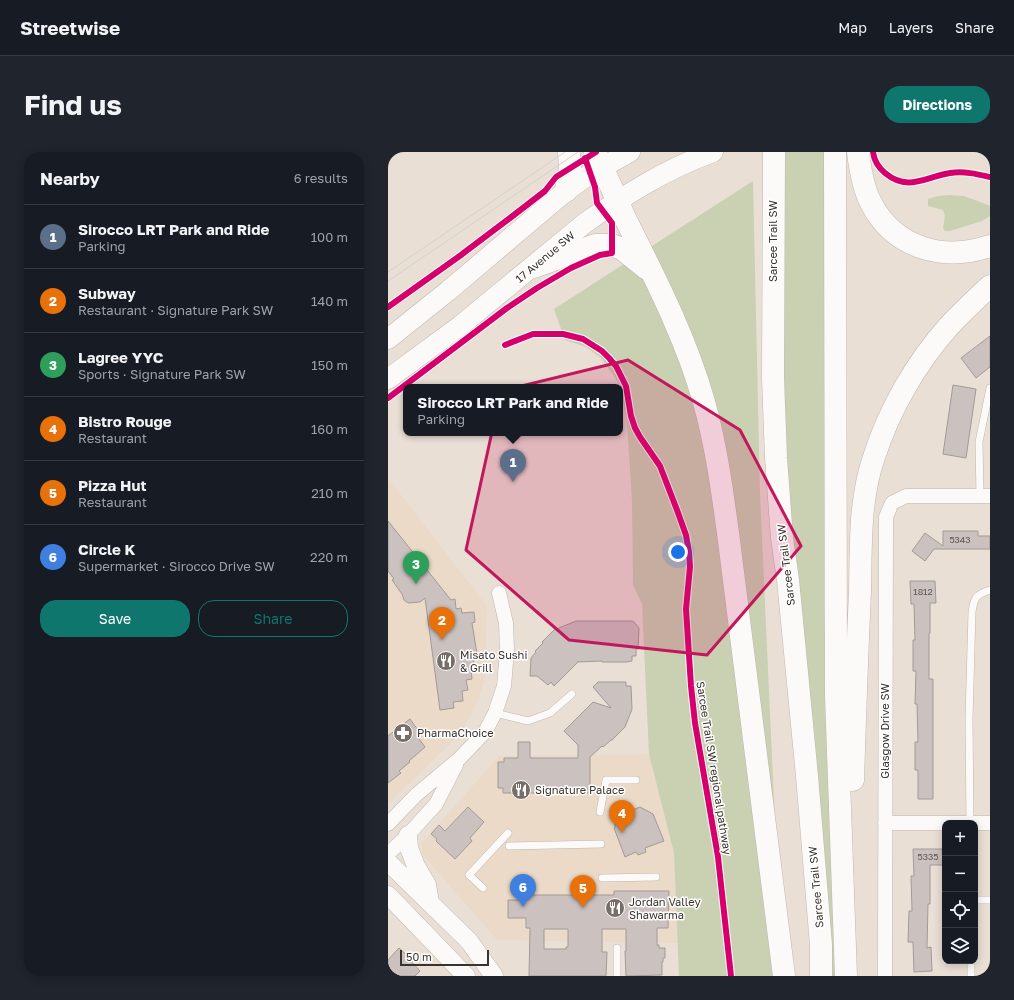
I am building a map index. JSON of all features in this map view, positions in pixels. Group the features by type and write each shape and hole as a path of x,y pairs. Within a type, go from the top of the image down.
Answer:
{"highway":[{"path":"566,191 570,168 569,152"},
{"name":"Sarcee Trail SW","path":"774,152 773,378 776,458 782,538 788,580 807,776 821,945 821,976"},
{"path":"835,152 836,696 846,976"},
{"path":"858,152 861,174 870,202 888,227 901,237 919,247 937,252 967,252 990,246"},
{"path":"599,159 652,274 672,313 699,387 711,431 720,472 784,976"},
{"path":"534,267 594,245 612,245 622,249 652,274"},
{"path":"841,815 853,782 864,504 865,489 874,457 886,425 917,369 949,326 990,286"}],"main road":[{"path":"388,339 448,291 566,191 599,159 630,152"},
{"name":"17 Avenue SW","path":"388,379 460,326 534,267 585,223 655,178 696,158 713,152"}],"street":[{"name":"Glasgow Drive SW","path":"885,976 886,517 892,503 906,496 985,496"},
{"path":"388,824 416,795 459,759 485,732 495,713 504,686 507,652 506,623 499,593"},
{"path":"388,854 408,835 436,804 459,759"},
{"path":"885,823 942,823"},
{"path":"978,823 990,823"},
{"path":"408,835 409,848 416,866 427,885 431,905"},
{"path":"388,862 431,905 470,940 494,976"},
{"path":"388,895 466,976"}],"lane":[{"path":"985,496 980,442 990,388"},
{"path":"970,820 969,719 972,612 973,602 980,593 990,590"},
{"path":"495,713 528,721 550,713 572,694"},
{"path":"600,812 606,780 636,780"},
{"path":"483,888 469,874 508,833"},
{"path":"509,846 601,844"},
{"path":"602,878 656,878"},
{"path":"978,900 990,900"},
{"path":"617,948 617,976"},
{"path":"971,964 971,976"}],"highlighted area":[{"path":"628,360 740,430 801,546 707,655 569,640 466,550 501,391"}],"shaded area":[{"path":"388,478 487,606 486,674 478,701 460,734 388,804"},
{"path":"649,754 674,853 678,943 497,940 423,855 421,844 499,756"}],"green space":[{"path":"784,152 824,152 824,605 839,976 831,976 786,469 784,365"},
{"path":"753,181 760,494 782,976 679,976 674,853 649,754 642,604 633,585 632,501 627,424 623,402 623,384 619,384 601,358 586,347 565,340 554,309"},
{"path":"950,195 964,196 990,206 990,216 982,221 950,231 945,231 943,228 945,216 943,210 928,206 928,199"}],"building":[{"path":"990,336 990,367 976,378 961,358"},
{"path":"953,385 976,389 966,458 943,454"},
{"path":"388,521 451,600 455,599 456,609 461,608 462,613 474,612 475,622 472,623 477,654 473,654 474,667 471,668 472,679 466,680 468,690 462,691 463,701 453,702 454,708 440,710 425,598 420,602 408,603 404,600 402,594 392,580 394,579 388,571"},
{"path":"943,531 978,531 978,536 990,536 990,549 934,549 925,561 912,551 925,533 943,546"},
{"path":"910,581 935,581 936,603 930,603 929,633 929,679 933,679 933,799 918,799 918,770 915,770 915,742 918,742 917,704 915,704 916,671 913,671 913,640 915,640 914,604 911,604"},
{"path":"576,621 633,621 639,628 638,649 636,649 636,656 632,656 632,661 626,662 577,662 554,686 551,682 548,685 537,676 530,676 531,658 536,652 535,651 543,643 542,642 554,630"},
{"path":"598,682 626,682 626,686 631,686 632,709 625,727 612,740 603,747 602,746 590,757 590,793 503,793 503,788 498,788 498,762 504,762 504,758 518,758 518,742 530,742 530,758 578,758 578,745 564,731 593,702 611,708 593,687"},
{"path":"410,719 420,733 417,736 425,747 399,771 401,773 388,783 388,736"},
{"path":"468,807 484,822 470,838 472,841 455,859 436,841 437,839 431,834 439,825 445,831"},
{"path":"640,807 653,814 664,841 645,848 646,852 638,855 636,852 625,857 614,828 615,813 629,808 630,811"},
{"path":"913,849 942,849 942,865 930,865 930,904 928,904 927,948 931,947 932,971 914,972 913,942 908,942 909,911 912,911 911,876 914,876"},
{"path":"614,891 669,891 668,928 657,928 657,945 659,945 659,948 665,948 665,958 663,958 662,962 662,975 626,976 626,929 602,929 602,952 607,952 606,976 529,976 530,928 526,928 526,918 508,918 508,900 529,900 529,895 614,895","holes":["544,929 568,929 568,947 566,947 566,949 544,949"]},
{"path":"399,948 409,957 408,958 420,971 415,976 388,976 388,960"}],"tram line":[{"path":"388,272 565,152"},
{"path":"388,281 578,152"}],"cycle path":[{"path":"388,307 461,255 545,191 556,177 596,152"},
{"path":"873,152 876,161 883,171 893,179 901,182 917,182 955,172 990,177"},
{"path":"407,384 507,308 537,288 571,268 600,255 612,253 612,223 597,203 595,187 585,158"},
{"name":"Sarcee Trail SW regional pathway","path":"505,345 533,334 563,334 583,339 602,351 609,358 616,366 626,386 631,416 635,428 660,466 686,535 690,567 686,609 691,686 695,723 718,857 731,976"},
{"path":"388,398 403,387"}],"place":[{"name":"Sirocco LRT Park and Ride","path":"513,482"},
{"name":"Lagree YYC","path":"416,584"},
{"name":"Subway","path":"442,640"},
{"name":"Misato Sushi & Grill","path":"446,661"},
{"name":"PharmaChoice","path":"403,733"},
{"name":"Signature Palace","path":"521,790"},
{"name":"Bistro Rouge","path":"622,833"},
{"name":"Circle K","path":"523,907"},
{"name":"Pizza Hut","path":"583,908"},
{"name":"Jordan Valley Shawarma","path":"615,908"}]}
